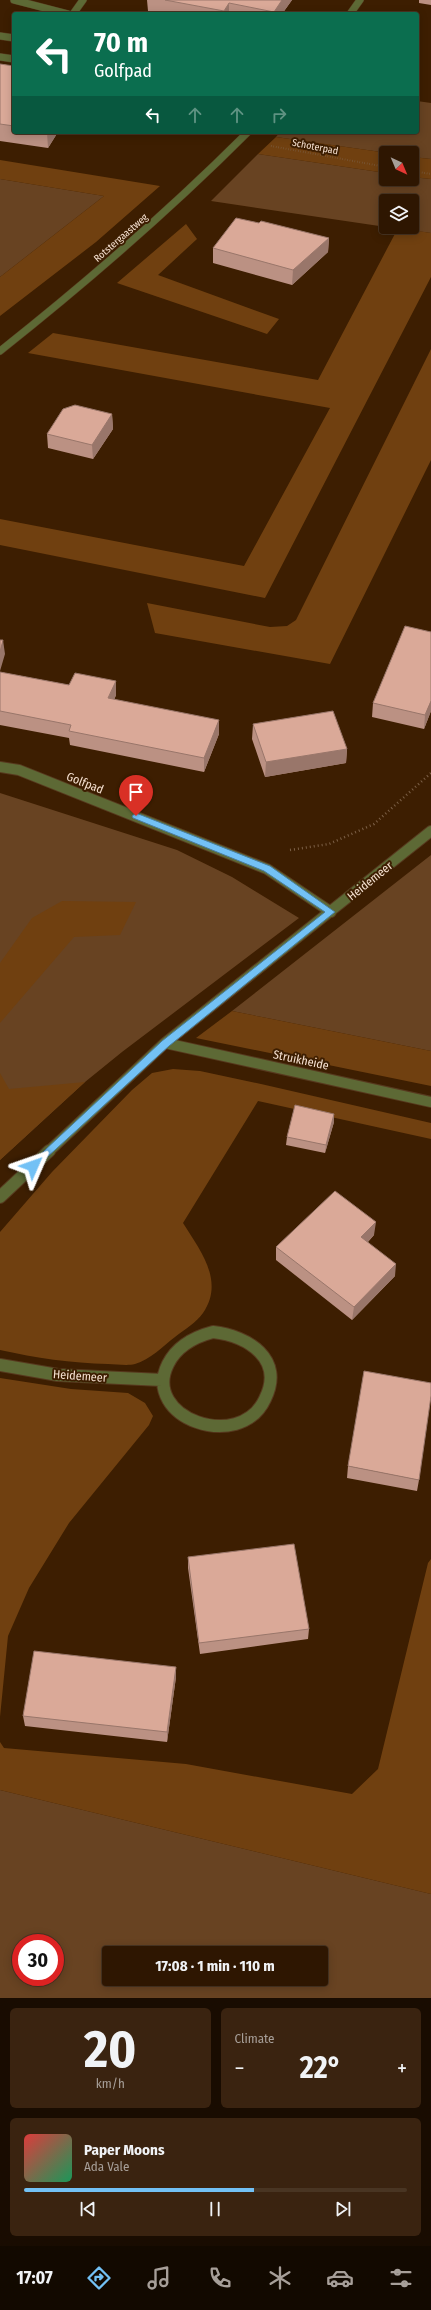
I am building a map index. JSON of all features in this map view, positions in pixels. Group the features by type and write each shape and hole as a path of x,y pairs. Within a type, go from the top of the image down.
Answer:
{"street":[{"path":"14,0 60,12"},
{"path":"74,12 83,0"},
{"path":"351,12 360,0"},
{"path":"0,36 12,38"},
{"path":"0,57 12,59"},
{"name":"Rotstergaastweg","path":"0,350 49,312 160,218 246,134"},
{"name":"Golfpad","path":"0,767 19,770 267,869 331,912"},
{"name":"Heidemeer","path":"0,1197 166,1043 431,831"},
{"name":"Struikheide","path":"166,1043 431,1102"},
{"path":"213,1332 236,1336 256,1347 266,1359 270,1373 271,1387 266,1401 255,1415 239,1424 221,1428 202,1426 186,1419 173,1406 165,1393 162,1380 170,1359 181,1346 196,1336 213,1332"},
{"name":"Heidemeer","path":"0,1365 58,1375 162,1380"}],"path":[{"name":"Schoterpad","path":"241,139 313,155 379,167"},
{"path":"419,172 431,174"},
{"path":"267,869 290,850 329,844 374,824 431,773"}],"shaded area":[{"path":"419,101 431,103 431,159 419,158 419,146 379,146 379,152 276,137 278,134 419,134"},
{"path":"276,137 379,152 379,172 258,154"},
{"path":"258,154 379,172 379,186 419,186 419,178 431,179 431,233 419,231 419,194 379,194 379,226 211,201"},
{"path":"419,158 431,159 431,179 419,178"},
{"path":"0,160 160,186 96,242 0,316 0,277 104,196 0,179"},
{"path":"0,179 104,196 0,277"},
{"path":"186,224 197,239 158,275 279,319 267,334 117,283"},
{"path":"419,231 431,233 431,277 265,598 0,545 0,519 244,566 330,408 28,353 53,333 318,380 395,234 419,234"},
{"path":"431,349 431,460 330,664 155,633 147,603 270,627 287,626 296,620"},
{"path":"0,793 177,850 232,877 299,918 122,1052 85,1082 0,1160"},
{"path":"431,855 431,1051 232,1011"},
{"path":"62,901 136,902 120,935 74,937 0,1023 0,963 32,918"},
{"path":"232,1011 431,1051 431,1086 196,1038"},
{"path":"173,1069 200,1071 431,1123 431,1139 258,1101 183,1223 203,1255 211,1278 212,1289 209,1301 203,1313 197,1320 151,1356 132,1365 40,1358 0,1350 0,1232 52,1172 132,1090 152,1073"},
{"path":"0,1073 9,1089 85,1082 0,1160"},
{"path":"0,1378 71,1389 128,1393 145,1403 153,1416 149,1425 69,1523 29,1588 8,1636 0,1717"},
{"path":"431,1559 431,1894 0,1790 0,1742 4,1748 186,1764 352,1794 378,1769 428,1563"},
{"path":"0,1790 431,1894 431,1998 0,1998"}],"building":[{"path":"165,0 282,0 274,12 229,3 224,11"},
{"path":"0,64 12,66 12,126 0,124"},
{"path":"236,218 259,223 261,221 329,238 293,270 213,248"},
{"path":"75,405 112,414 92,445 47,434 63,409"},
{"path":"405,626 431,632 431,701 425,715 373,703"},
{"path":"0,640 3,640 0,652"},
{"path":"0,672 69,685 75,673 116,681 108,698 219,720 204,758 69,731 71,725 0,711"},
{"path":"333,711 347,749 266,762 253,724"},
{"path":"295,1105 334,1114 326,1145 287,1137"},
{"path":"335,1191 376,1222 361,1237 396,1264 354,1307 276,1247"},
{"path":"364,1371 431,1383 431,1396 419,1480 348,1466"},
{"path":"294,1544 309,1629 199,1643 188,1557"},
{"path":"34,1651 176,1667 167,1732 23,1716"}],"route":[{"path":"33,1166 166,1043 331,912 267,869 136,816"}]}
